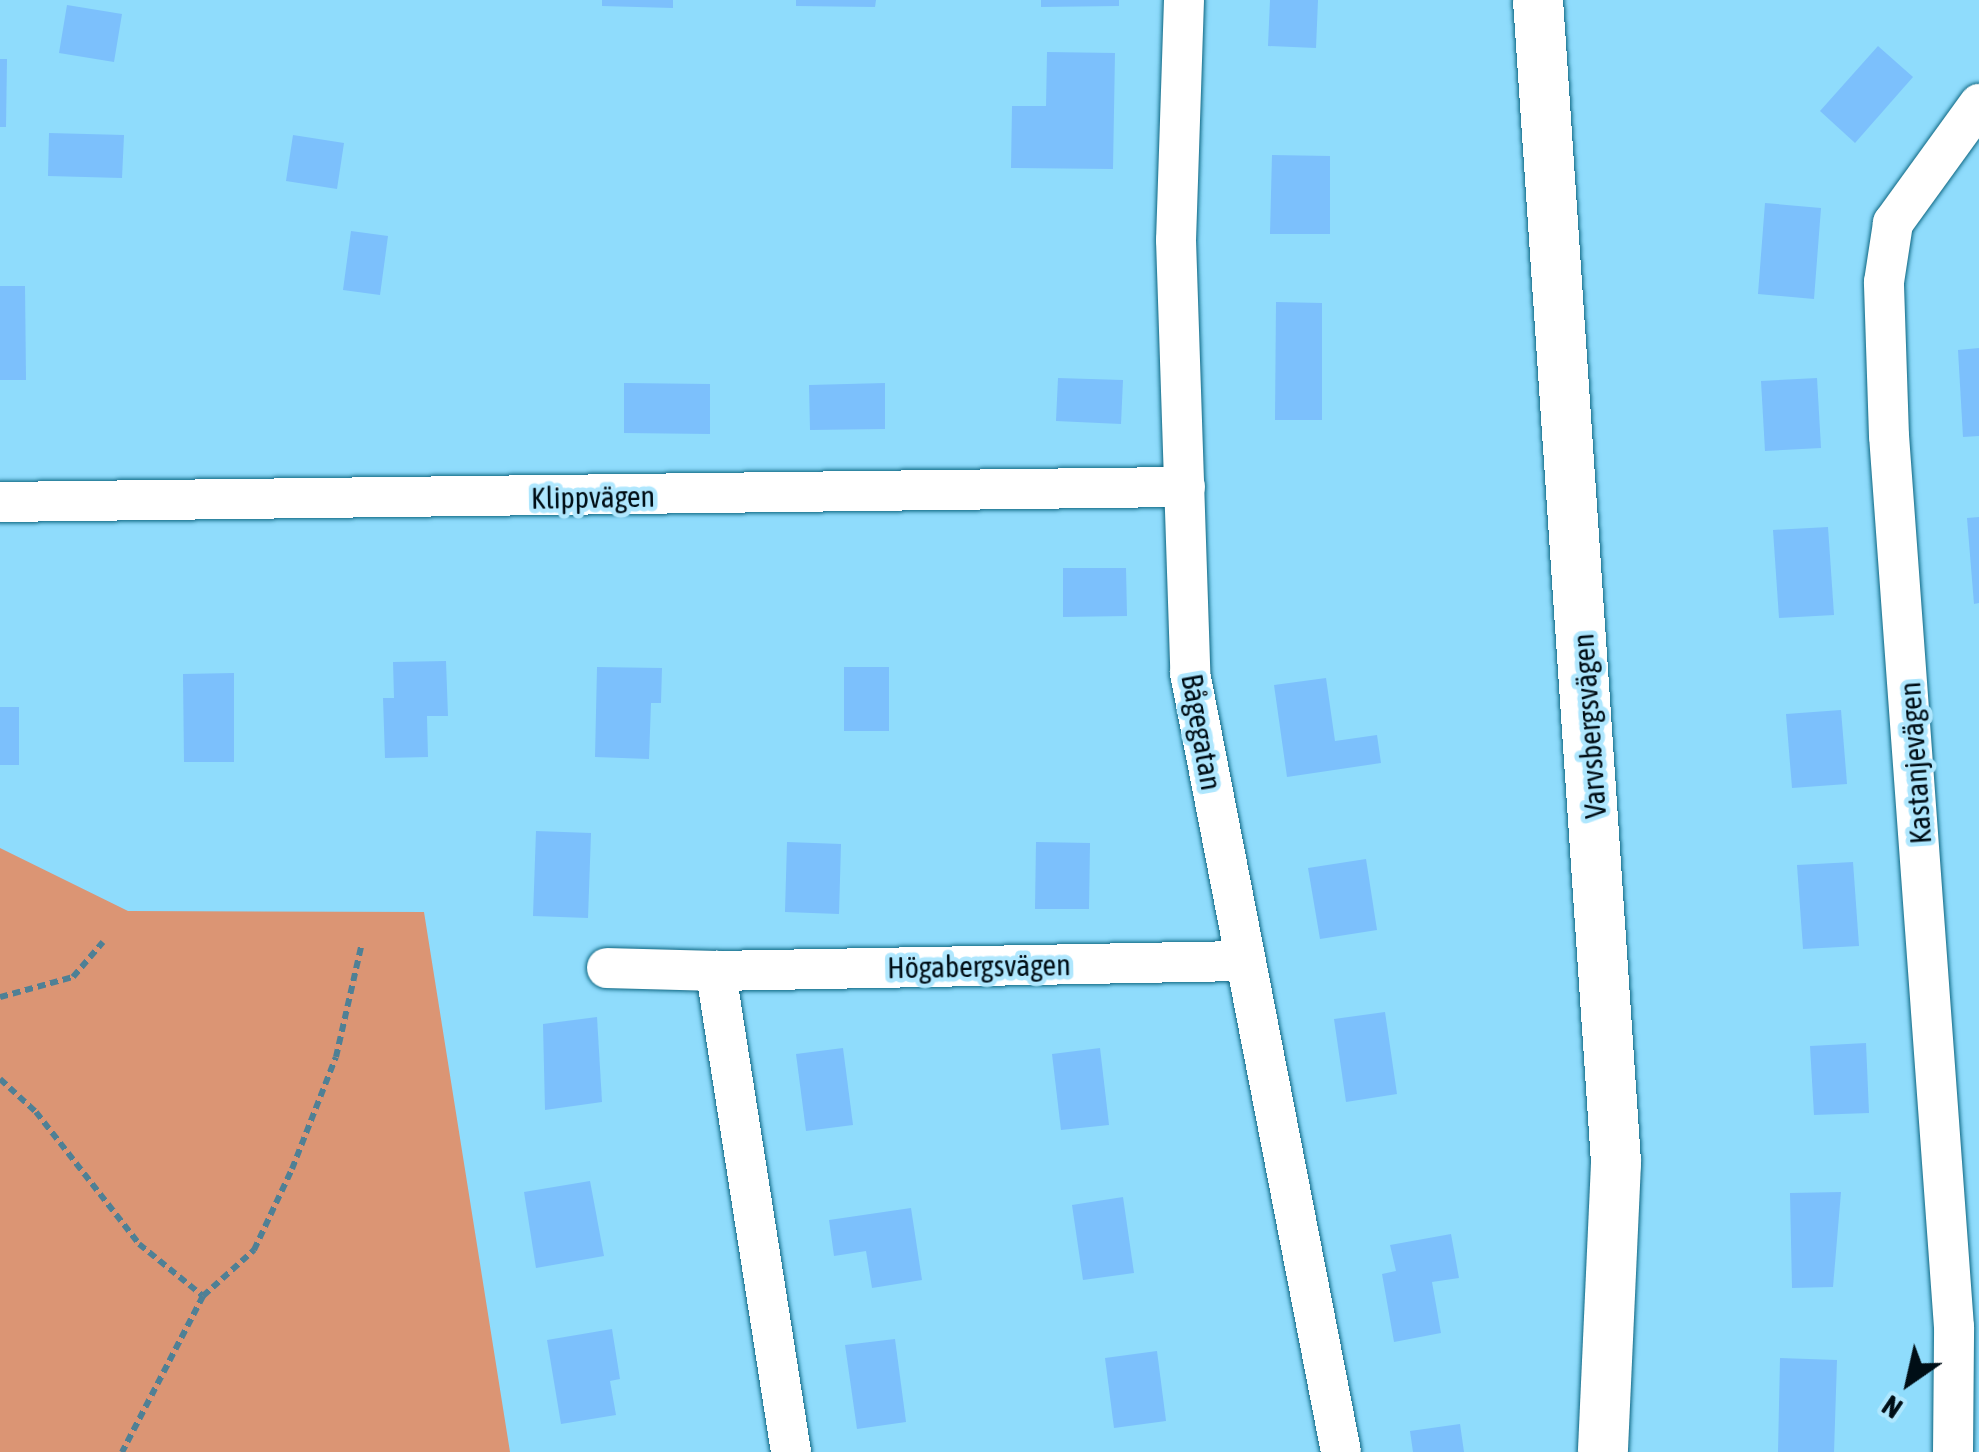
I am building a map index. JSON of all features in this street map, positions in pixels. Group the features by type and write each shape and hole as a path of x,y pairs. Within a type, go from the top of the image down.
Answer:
{"street":[{"name":"Bågegatan","path":"1184,0 1176,240 1190,673 1242,961 1342,1452"},
{"name":"Varvsbergsvägen","path":"1538,0 1614,1126 1603,1452"},
{"name":"Kastanjevägen","path":"1952,1452 1954,1327 1884,282 1893,223 1979,104"},
{"name":"Klippvägen","path":"0,502 1185,487"},
{"name":"Högabergsvägen","path":"607,968 716,971 1242,961"},
{"path":"716,971 791,1452"}],"path":[{"path":"0,996 74,977 103,942"},
{"path":"122,1452 204,1296 254,1250 292,1169 336,1057 361,947"},
{"path":"0,1079 36,1112 139,1244 204,1296"}],"shaded area":[{"path":"0,848 128,911 424,912 510,1452 0,1452"}],"building":[{"path":"602,0 673,0 673,8 602,6"},
{"path":"796,0 876,0 875,7 796,6"},
{"path":"1041,0 1119,0 1119,6 1041,7"},
{"path":"1270,0 1318,0 1316,48 1268,46"},
{"path":"67,5 122,14 114,62 59,53"},
{"path":"1878,46 1913,77 1855,143 1820,111"},
{"path":"1047,52 1115,53 1113,169 1011,168 1012,106 1046,106"},
{"path":"0,59 7,59 6,127 0,127"},
{"path":"49,133 124,135 122,178 48,176"},
{"path":"293,135 344,143 337,189 286,181"},
{"path":"1272,155 1330,156 1330,234 1270,234"},
{"path":"1765,203 1821,208 1814,299 1758,294"},
{"path":"351,231 388,236 380,295 343,290"},
{"path":"0,286 25,286 26,380 0,380"},
{"path":"1276,302 1322,303 1322,420 1275,420"},
{"path":"1979,348 1979,436 1963,437 1958,350"},
{"path":"1058,378 1123,380 1121,424 1056,421"},
{"path":"1817,378 1821,448 1765,451 1761,381"},
{"path":"624,383 710,384 710,434 624,433"},
{"path":"885,383 885,429 810,430 809,385"},
{"path":"1979,517 1979,603 1974,604 1967,518"},
{"path":"1828,527 1834,615 1779,618 1773,530"},
{"path":"1063,568 1126,568 1127,616 1063,617"},
{"path":"446,661 448,716 427,716 428,757 385,758 383,698 394,698 393,662"},
{"path":"597,667 662,668 661,703 651,703 649,759 595,757"},
{"path":"844,667 889,667 889,731 844,731"},
{"path":"234,673 234,762 184,762 183,674"},
{"path":"1326,678 1335,741 1377,735 1381,763 1287,777 1274,685"},
{"path":"0,707 19,707 19,765 0,765"},
{"path":"1841,710 1847,784 1792,788 1786,714"},
{"path":"536,831 591,833 588,918 533,916"},
{"path":"787,842 841,844 839,914 785,912"},
{"path":"1036,842 1090,843 1089,909 1035,909"},
{"path":"1366,859 1377,930 1320,939 1308,868"},
{"path":"1853,862 1859,946 1803,949 1797,865"},
{"path":"1385,1012 1397,1094 1346,1102 1334,1019"},
{"path":"597,1017 602,1102 545,1110 543,1024"},
{"path":"1866,1043 1869,1113 1814,1115 1810,1046"},
{"path":"843,1048 853,1125 806,1131 796,1054"},
{"path":"1100,1048 1109,1125 1061,1130 1052,1054"},
{"path":"590,1181 604,1256 536,1268 524,1192"},
{"path":"1841,1192 1833,1287 1792,1288 1790,1193"},
{"path":"1123,1197 1134,1273 1083,1280 1072,1205"},
{"path":"911,1208 922,1280 872,1288 866,1251 834,1256 829,1220"},
{"path":"1451,1234 1459,1278 1432,1282 1441,1333 1394,1342 1382,1274 1396,1271 1390,1245"},
{"path":"612,1329 620,1379 610,1381 616,1415 561,1424 547,1340"},
{"path":"895,1339 906,1422 857,1429 845,1345"},
{"path":"1157,1351 1166,1421 1114,1428 1105,1358"},
{"path":"1780,1358 1837,1360 1834,1452 1778,1452"},
{"path":"1460,1424 1464,1452 1413,1452 1410,1431"}]}
